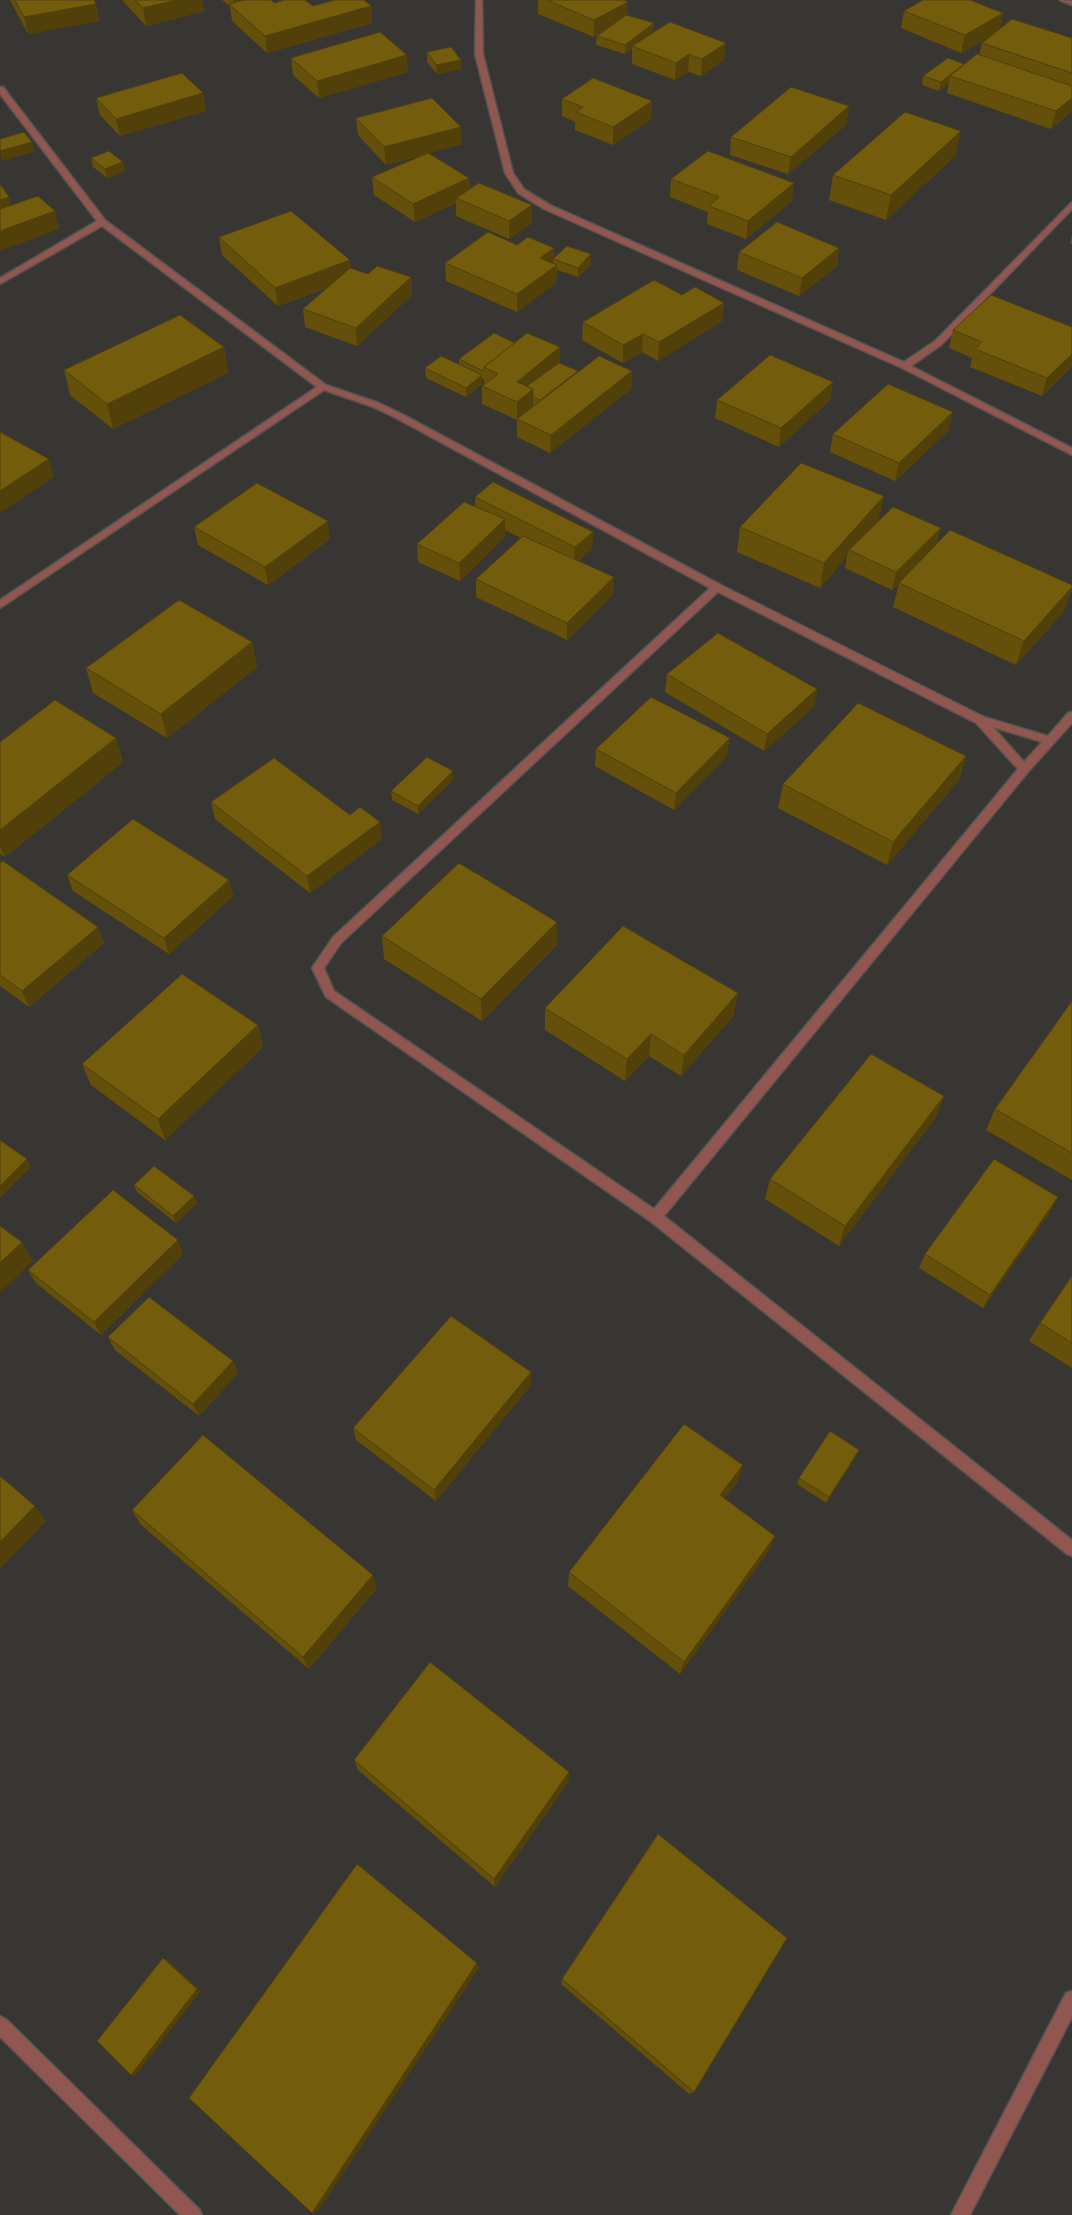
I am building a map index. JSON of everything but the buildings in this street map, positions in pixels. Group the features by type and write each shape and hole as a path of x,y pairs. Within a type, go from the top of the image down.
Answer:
{"street":[{"path":"479,0 479,54 509,173 521,191 547,207 905,366 1072,452"},
{"path":"1063,0 1072,3"},
{"path":"0,89 102,222 324,388 376,405 399,416 717,587 980,720 1049,740"},
{"path":"905,366 938,343 1072,204"},
{"path":"0,281 102,222"},
{"path":"0,605 324,388"},
{"path":"717,587 337,940 318,968 330,994 656,1217 1072,1549"},
{"path":"656,1217 1024,770 1072,716"},
{"path":"980,720 1024,770"},
{"path":"960,2215 1072,1999"},
{"path":"0,2025 193,2215"}]}
